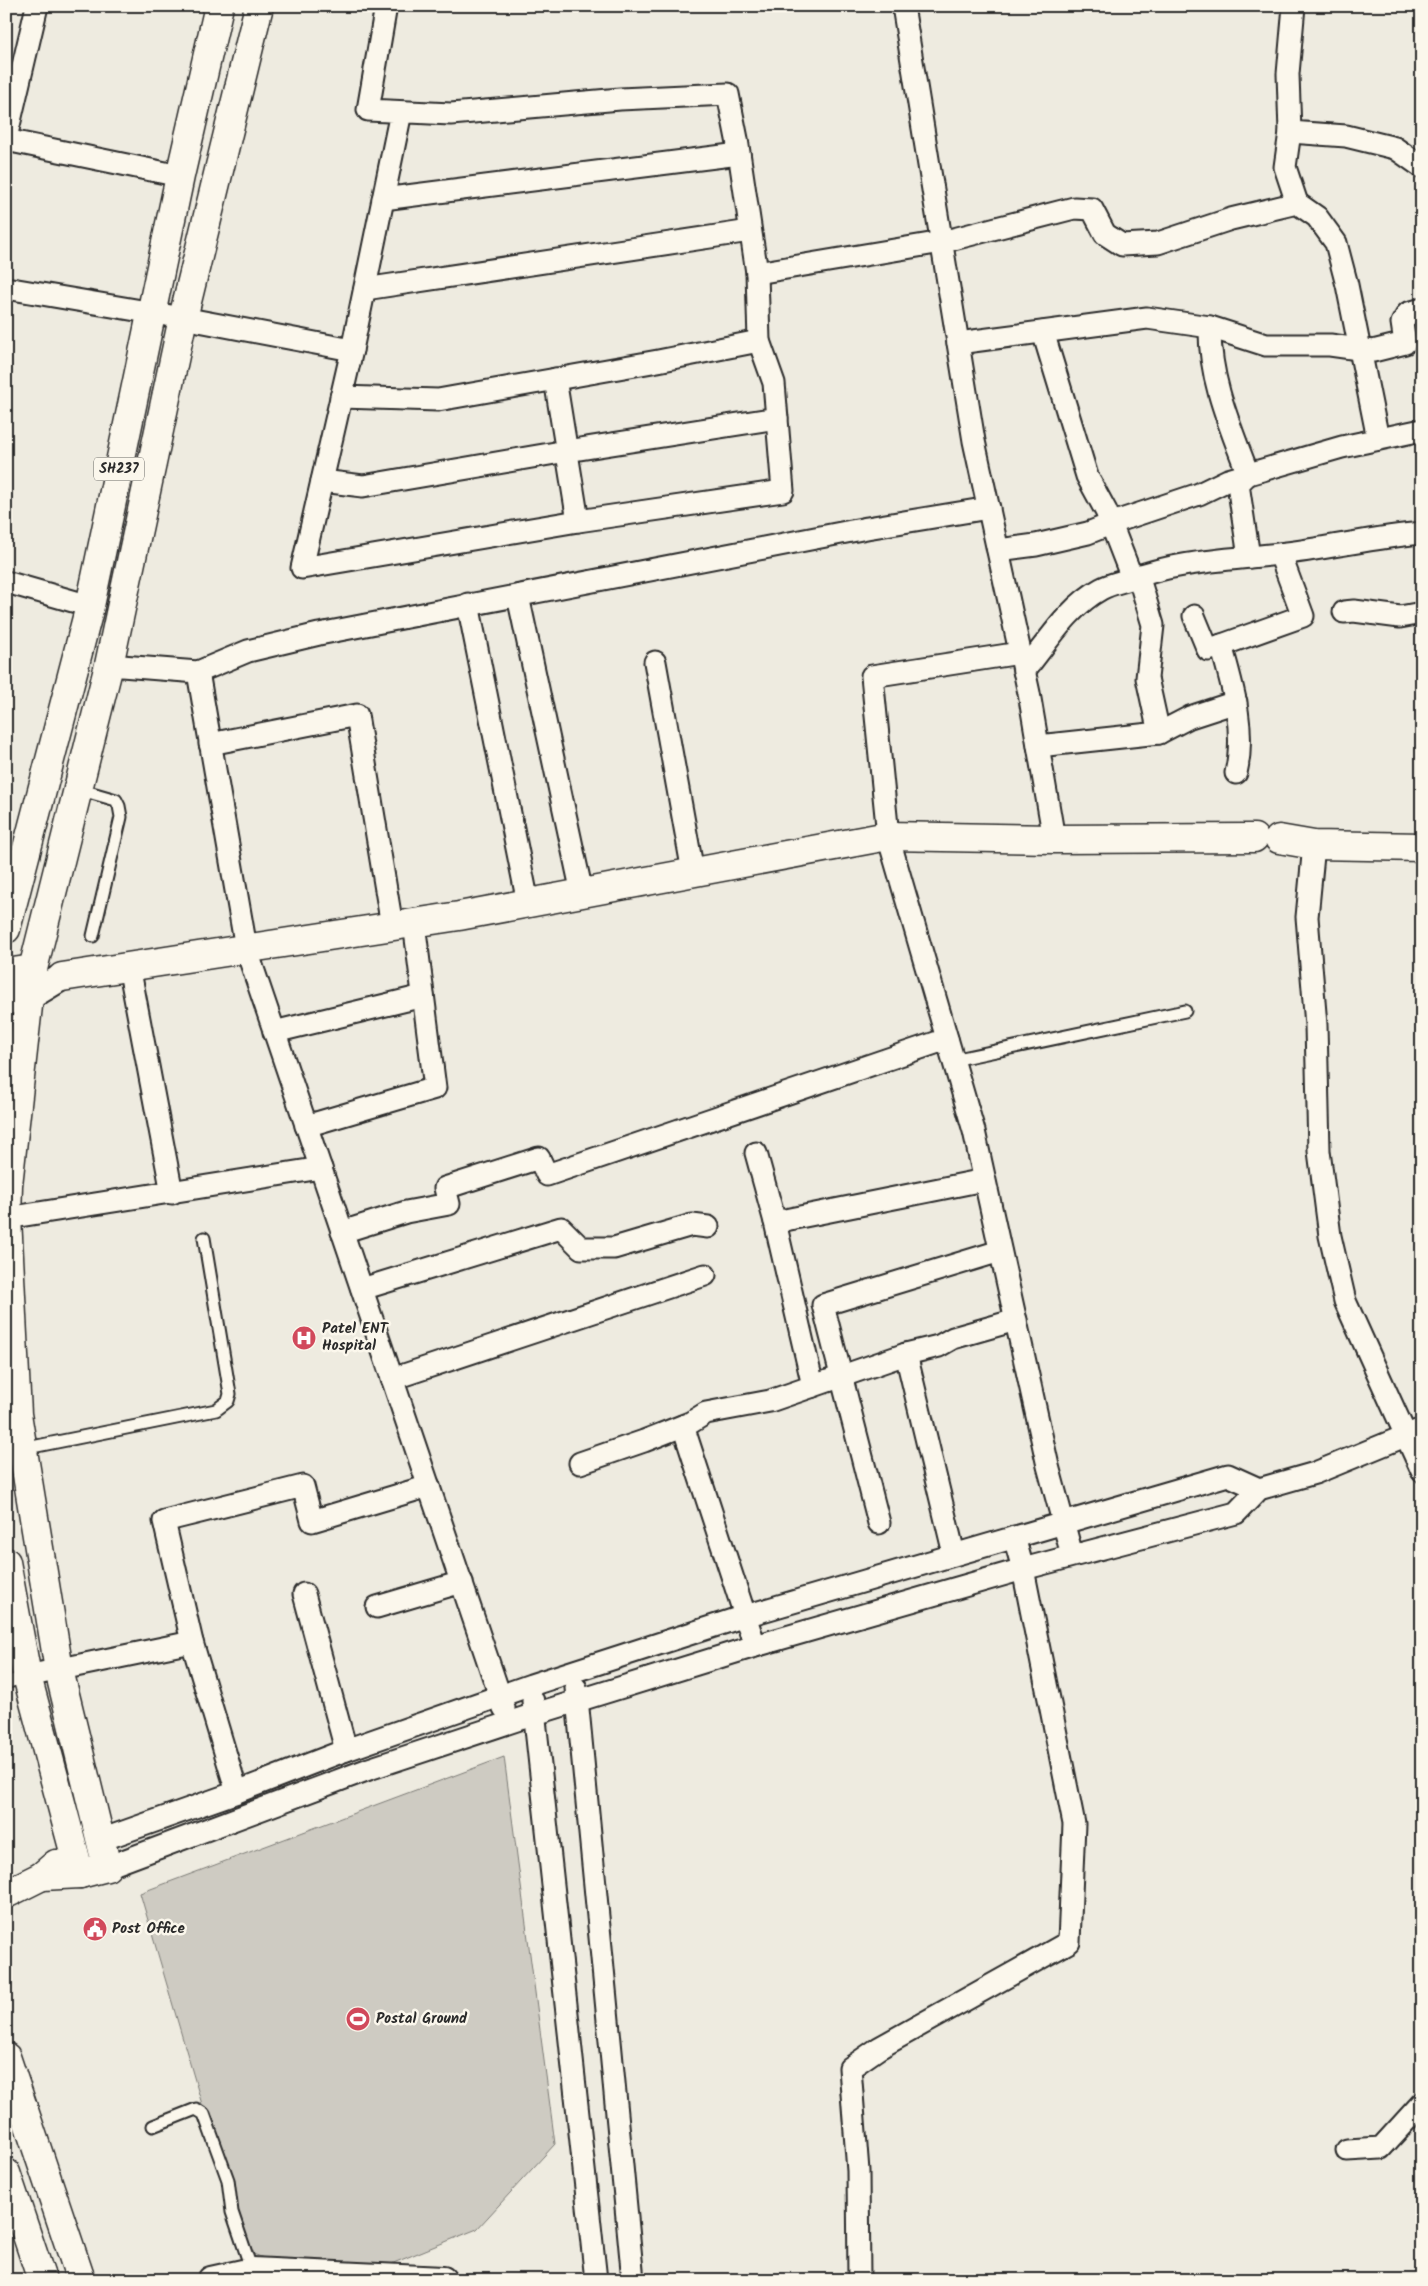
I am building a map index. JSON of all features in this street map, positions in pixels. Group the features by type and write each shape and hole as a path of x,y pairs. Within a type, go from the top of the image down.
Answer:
{"main road":[{"name":"SH237","path":"6,929 90,606 180,176 219,6"},
{"name":"SH237","path":"107,1867 59,1670 17,1414 6,1218 18,999 33,969 109,665 183,318 259,6"},
{"path":"62,977 528,903 888,836 1054,839 1266,839 1314,845 1422,847"},
{"path":"6,973 33,969"},
{"path":"6,1562 16,1680 80,1874"},
{"path":"6,1894 42,1876 73,1848 101,1840"},
{"path":"42,1876 80,1874 107,1867"},
{"path":"6,2057 81,2280"},
{"path":"6,2173 42,2280"}],"street":[{"path":"37,6 6,139 180,176"},
{"path":"386,6 368,110 451,114 620,98 728,94 757,273 759,340 774,383 783,491 578,521 302,568 352,350 401,112"},
{"path":"903,6 974,441 1022,662 1054,839"},
{"path":"1294,6 1288,74 1290,132 1285,167 1297,203 1317,217 1336,243 1347,285 1378,440"},
{"path":"1290,132 1346,136 1396,148 1422,167"},
{"path":"383,199 739,154"},
{"path":"757,273 942,242 1074,208 1092,209 1105,234 1122,245 1158,243 1231,219 1297,203"},
{"path":"364,289 750,231"},
{"path":"6,288 153,312 352,350"},
{"path":"958,343 1147,318 1210,327 1266,345 1330,345 1373,351 1405,343 1402,323 1408,313 1422,309"},
{"path":"1210,327 1210,348 1216,386 1248,474"},
{"path":"1044,332 1087,476 1135,577 1153,625 1147,678 1159,733"},
{"path":"341,397 438,400 759,340"},
{"path":"555,379 578,521"},
{"path":"322,481 363,486 777,418"},
{"path":"998,550 1036,545 1080,535 1199,494 1220,483 1248,474 1342,447 1422,430"},
{"path":"1248,474 1238,484 1249,557"},
{"path":"109,665 198,672 248,651 468,604 867,528 989,508"},
{"path":"1072,1556 1048,1466 984,1180 953,1060 888,836 872,676 1022,662 1071,611 1102,588 1169,567 1220,558 1280,554 1383,536 1422,533"},
{"path":"1194,616 1208,650 1303,616 1280,554"},
{"path":"6,582 90,606"},
{"path":"518,596 582,893"},
{"path":"468,604 528,903"},
{"path":"1344,612 1354,611 1400,617 1422,613"},
{"path":"1222,645 1240,727 1240,755 1236,773"},
{"path":"655,662 693,872"},
{"path":"198,672 246,948 509,1722"},
{"path":"1038,746 1159,733 1190,717 1236,702"},
{"path":"210,744 357,715 403,924 423,996 435,1088 306,1126"},
{"path":"1314,845 1308,918 1316,1025 1319,1151 1330,1236 1345,1301 1416,1435 1422,1471"},
{"path":"129,966 172,1193"},
{"path":"33,969 62,977"},
{"path":"18,999 62,977"},
{"path":"274,1032 423,996"},
{"path":"342,1232 406,1212 449,1204 444,1188 540,1158 547,1175 947,1039"},
{"path":"756,1153 775,1222 813,1386"},
{"path":"6,1218 321,1168"},
{"path":"775,1222 984,1180"},
{"path":"362,1289 562,1228 580,1248 614,1248 692,1225 708,1227"},
{"path":"879,1523 823,1305 1000,1251"},
{"path":"392,1379 705,1275"},
{"path":"580,1463 682,1426 706,1413 770,1401 906,1354 939,1346 953,1338 1016,1320"},
{"path":"906,1354 954,1554"},
{"path":"682,1426 755,1646"},
{"path":"107,1867 369,1769 509,1722 755,1646 1023,1569 1236,1512 1264,1487 1315,1472 1416,1435"},
{"path":"101,1840 500,1695 574,1673 745,1616 1228,1475 1264,1487"},
{"path":"237,1792 192,1642 164,1520 303,1486 312,1521 429,1486"},
{"path":"859,2280 858,2171 850,2068 879,2048 1069,1942 1074,1824 1023,1569 1014,1537"},
{"path":"377,1607 462,1582"},
{"path":"304,1594 346,1750"},
{"path":"16,1680 192,1642"},
{"path":"574,1673 633,2280"},
{"path":"530,1685 535,1714 596,2280"},
{"path":"1347,2150 1382,2148 1400,2124 1422,2103"},
{"path":"211,2280 252,2270 443,2280"}],"lane":[{"path":"78,789 112,797 119,806 121,817 93,936"},
{"path":"953,1060 1185,1011"},
{"path":"22,1449 216,1410 228,1401 230,1394 204,1238"},
{"path":"153,2126 196,2109 204,2114 228,2180 232,2212 252,2270"}],"shaded area":[{"name":"Postal Ground","path":"504,1757 555,2144 477,2229 391,2264 302,2272 245,2251 140,1893"}],"place":[{"name":"Patel ENT Hospital","path":"304,1338"},
{"name":"Post Office","path":"95,1929"},
{"name":"Postal Ground","path":"358,2019"}]}
